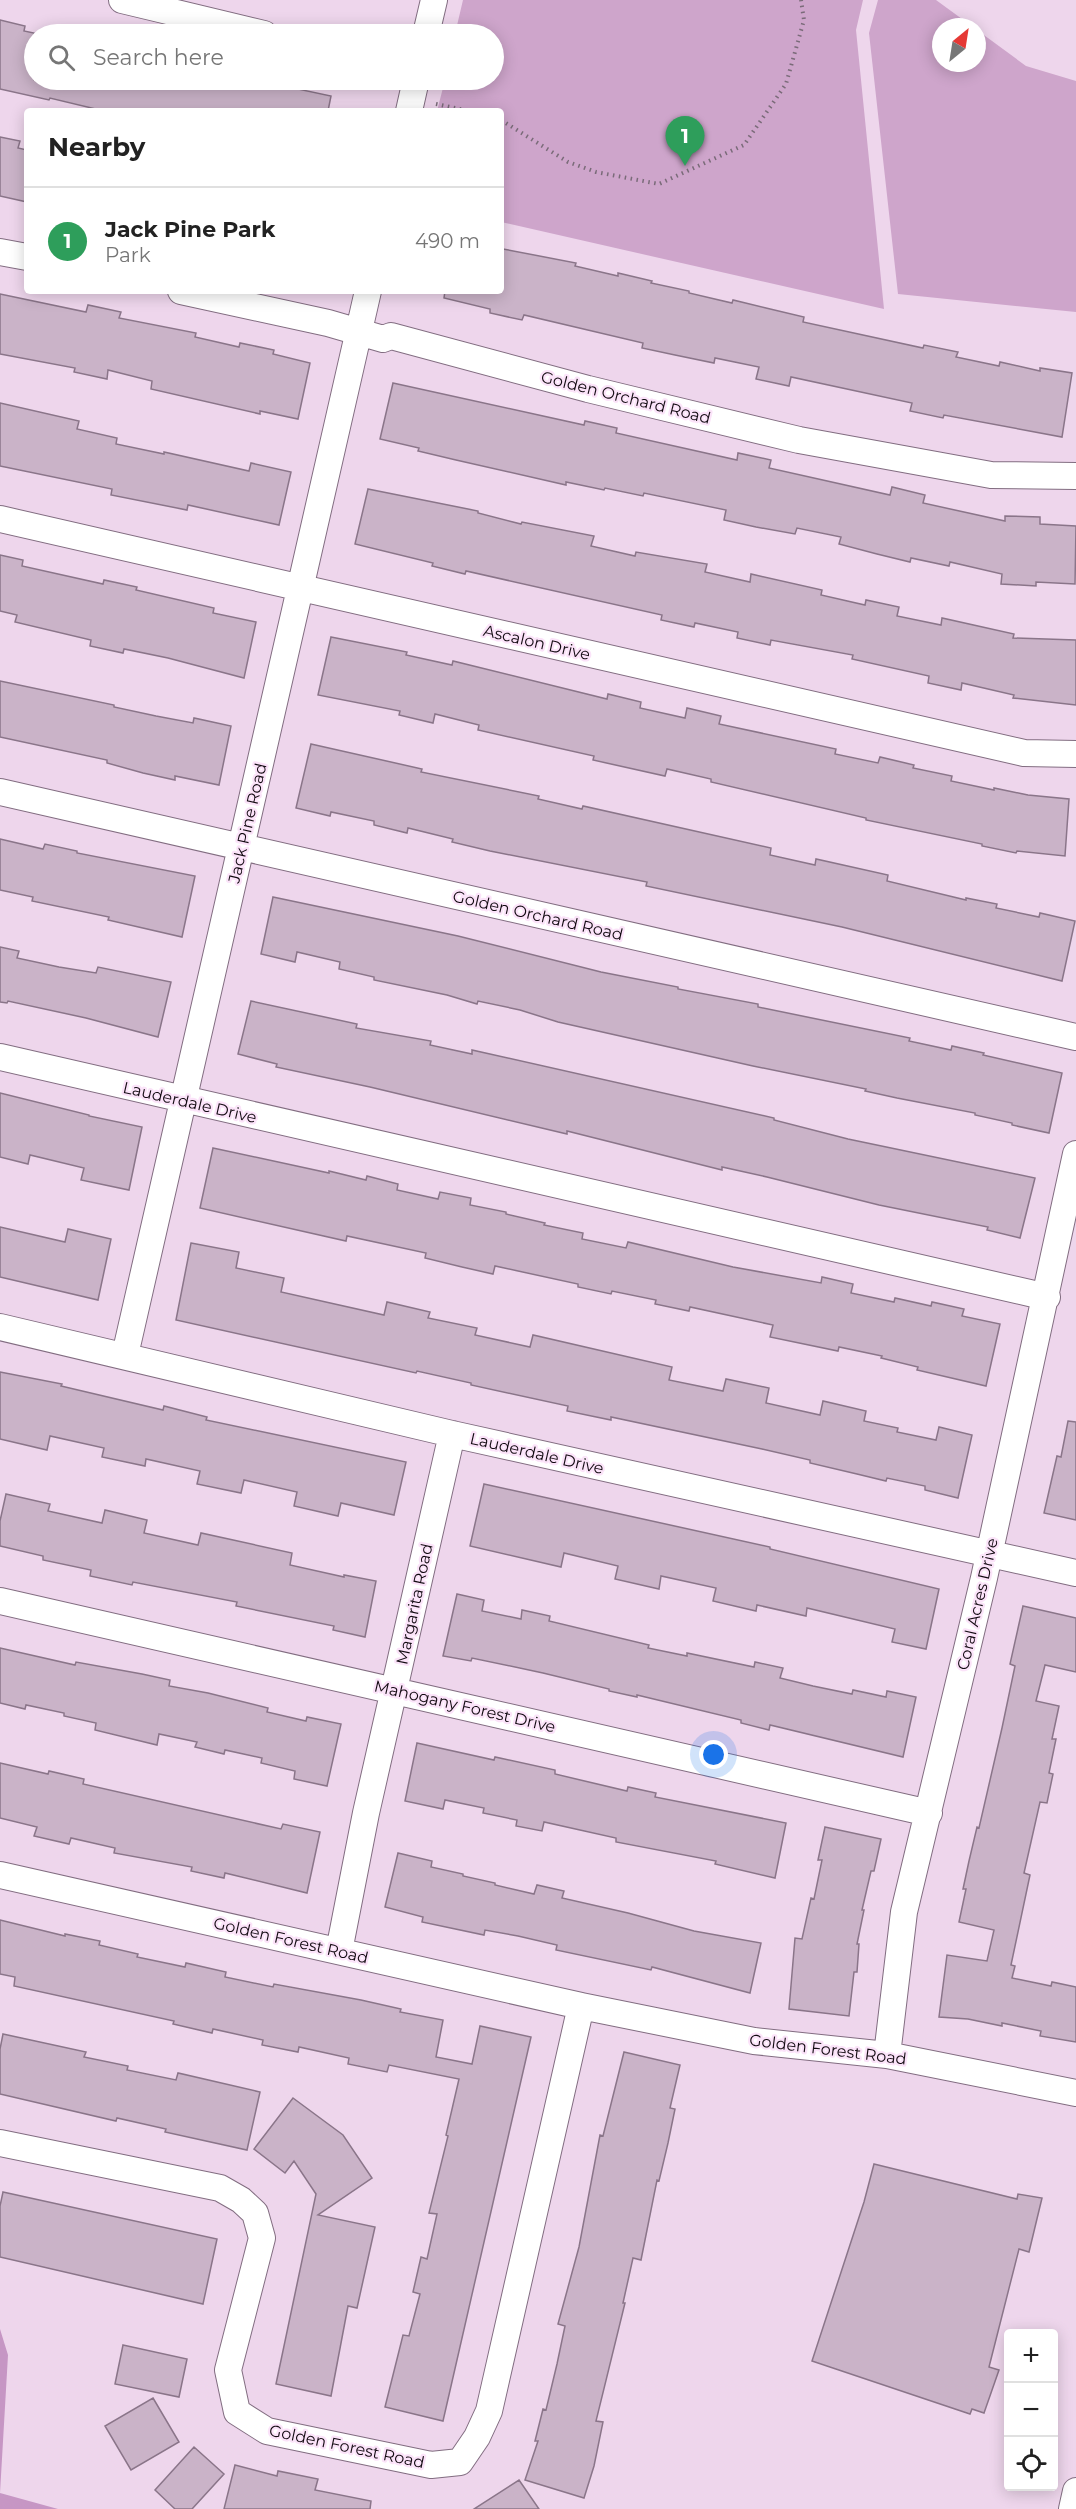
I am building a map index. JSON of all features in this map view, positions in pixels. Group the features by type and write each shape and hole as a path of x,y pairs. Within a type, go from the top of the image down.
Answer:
{"street":[{"path":"122,0 222,24"},
{"path":"428,24 434,0"},
{"path":"410,108 414,90"},
{"path":"0,252 24,256"},
{"name":"Golden Orchard Road","path":"195,294 328,323 383,339 391,336 588,389 799,440 991,475 1076,476"},
{"name":"Jack Pine Road","path":"125,1355 367,294"},
{"name":"Ascalon Drive","path":"0,519 1024,753 1076,754"},
{"name":"Golden Orchard Road","path":"0,792 1076,1037"},
{"name":"Lauderdale Drive","path":"0,1057 183,1101 1047,1298"},
{"name":"Coral Acres Drive","path":"887,2055 904,1912 929,1813 1047,1298 1076,1154"},
{"name":"Lauderdale Drive","path":"0,1327 452,1434 1076,1573"},
{"name":"Margarita Road","path":"339,1951 366,1813 452,1434"},
{"name":"Mahogany Forest Drive","path":"0,1601 929,1813"},
{"name":"Golden Forest Road","path":"0,1875 581,2006 754,2041 887,2055 1076,2092"},
{"name":"Golden Forest Road","path":"0,2143 220,2188 241,2200 255,2213 262,2238 228,2370 237,2412 267,2431 431,2464 460,2462 477,2437 489,2411 581,2006"},
{"path":"1072,2509 1076,2492"}],"path":[{"path":"504,122 568,162 596,172 659,184 744,145 786,84 804,20 801,0"},
{"path":"436,104 455,108"}],"shaded area":[{"path":"463,0 863,0 856,30 884,309 504,223 504,108 438,108 442,90 504,90 504,24 457,24"},
{"path":"878,0 936,0 961,18 932,18 932,72 986,72 986,37 1026,66 1076,81 1076,312 898,294 869,33"},
{"path":"0,2329 8,2355 0,2493"},
{"path":"0,2493 58,2509 0,2509"}],"building":[{"path":"0,20 24,26 24,90 302,90 331,96 329,108 92,108 0,89"},
{"path":"0,137 20,141 18,148 24,149 24,201 0,196"},
{"path":"504,249 576,263 575,266 618,276 618,273 689,291 689,293 732,303 733,300 804,317 803,322 923,348 924,345 958,352 956,357 999,366 1000,362 1040,371 1040,368 1072,373 1062,437 910,411 912,403 791,377 789,386 756,379 759,367 715,358 714,363 642,348 643,343 524,315 522,320 490,313 490,309 444,298 445,294 504,294"},
{"path":"0,294 86,312 88,305 121,312 119,318 196,333 195,337 239,347 240,343 274,350 273,354 310,363 298,419 260,411 260,414 151,389 152,381 108,370 107,379 74,372 75,368 0,354"},
{"path":"393,383 584,425 585,421 617,428 616,433 737,460 738,453 771,460 769,468 890,495 892,487 925,495 923,503 1005,521 1005,516 1040,517 1040,524 1076,526 1075,584 1036,582 1036,586 1001,584 1002,574 950,562 949,566 911,558 910,562 839,544 841,537 797,528 795,534 724,520 726,510 644,493 643,496 566,482 566,485 418,451 419,448 380,439"},
{"path":"0,403 79,421 77,429 117,438 116,444 249,471 251,463 291,472 279,525 188,505 187,510 111,495 112,489 0,466"},
{"path":"368,489 478,511 478,513 521,524 522,522 594,536 591,546 635,556 636,552 707,564 705,572 750,582 751,574 822,590 821,595 865,605 866,600 899,607 897,616 941,625 942,618 1014,634 1013,638 1076,640 1076,705 1013,698 1014,695 962,683 961,690 928,683 929,676 852,659 853,655 771,640 770,645 737,638 738,632 695,623 694,627 661,620 662,615 466,571 465,574 432,566 433,563 355,544"},
{"path":"0,555 23,560 22,566 103,584 104,580 137,587 136,590 214,608 213,613 256,622 244,678 168,658 124,649 123,653 90,646 91,640 15,622 17,615 0,611"},
{"path":"331,637 407,652 406,655 452,665 453,661 607,699 608,694 641,702 640,708 685,718 687,708 721,716 719,724 836,749 835,754 878,763 880,757 914,765 913,768 952,776 951,781 994,790 994,788 1028,795 1069,799 1065,856 1017,851 1016,853 982,846 982,844 866,820 866,818 711,782 711,779 667,769 665,776 593,760 594,756 478,730 479,725 435,714 433,723 399,715 400,711 318,695"},
{"path":"0,681 156,716 193,723 194,718 231,726 219,785 175,776 175,780 143,773 107,763 107,760 0,737"},
{"path":"311,744 422,769 421,772 539,796 538,799 582,809 583,806 771,848 770,855 815,865 816,859 888,875 887,881 966,900 966,898 997,904 996,908 1039,917 1040,913 1075,921 1062,981 842,927 646,886 647,882 490,851 408,828 407,833 374,825 374,821 331,812 330,816 296,808"},
{"path":"0,839 43,849 45,844 77,851 77,853 195,876 182,937 108,920 109,917 32,901 33,897 0,890"},
{"path":"273,897 458,936 601,972 678,987 678,989 758,1004 758,1007 910,1038 909,1041 951,1050 952,1046 984,1053 983,1055 1062,1073 1049,1133 975,1115 975,1113 865,1091 866,1089 558,1022 520,1010 478,1001 477,1004 447,995 374,980 374,977 339,969 340,962 297,952 295,962 261,954"},
{"path":"0,947 19,951 17,958 59,967 96,973 98,967 171,982 158,1037 86,1018 8,1001 7,1003 0,1002"},
{"path":"251,1001 357,1024 356,1028 431,1041 430,1045 472,1054 472,1050 774,1118 774,1120 848,1139 1035,1178 1020,1238 987,1230 988,1227 879,1205 722,1167 722,1170 567,1131 567,1134 276,1067 277,1064 238,1054"},
{"path":"0,1093 142,1127 129,1190 81,1180 84,1168 30,1155 28,1164 0,1157"},
{"path":"213,1148 366,1180 367,1176 398,1184 397,1190 438,1199 440,1192 471,1198 470,1205 506,1212 506,1214 545,1223 544,1225 583,1233 582,1239 626,1248 628,1242 733,1267 821,1283 822,1277 853,1284 851,1293 894,1302 895,1298 931,1306 932,1302 964,1309 962,1316 1000,1324 986,1386 917,1370 918,1367 881,1358 882,1356 839,1347 838,1351 770,1337 773,1325 690,1307 689,1311 655,1304 656,1300 612,1291 611,1294 578,1287 578,1284 495,1266 493,1274 425,1258 426,1253 347,1236 346,1241 200,1208"},
{"path":"0,1227 65,1242 68,1229 111,1239 98,1300 0,1277"},
{"path":"191,1243 239,1252 236,1268 284,1278 281,1292 384,1315 387,1302 430,1312 428,1318 477,1328 475,1335 530,1347 533,1335 672,1367 669,1380 723,1391 726,1379 769,1388 766,1403 820,1415 823,1401 866,1411 864,1421 898,1428 897,1432 936,1440 939,1427 972,1435 958,1498 925,1490 925,1486 887,1478 886,1481 810,1463 810,1460 611,1417 611,1420 567,1411 568,1406 471,1385 471,1383 176,1320"},
{"path":"0,1372 62,1384 61,1386 163,1410 164,1406 207,1417 206,1420 406,1462 394,1515 341,1503 338,1516 294,1506 297,1492 244,1480 241,1493 197,1484 200,1471 146,1459 145,1466 102,1457 104,1448 50,1436 47,1450 0,1439"},
{"path":"1068,1421 1076,1422 1076,1520 1044,1513 1057,1456 1061,1457"},
{"path":"484,1484 770,1547 770,1549 939,1589 926,1649 892,1642 895,1629 807,1608 806,1616 757,1605 756,1611 713,1601 716,1588 661,1576 659,1589 615,1579 618,1566 564,1553 561,1567 470,1546"},
{"path":"6,1494 50,1504 48,1511 102,1523 105,1510 147,1520 144,1533 198,1545 201,1533 292,1553 290,1565 344,1577 344,1575 376,1581 365,1637 333,1630 334,1626 236,1606 237,1602 90,1576 91,1570 43,1560 43,1556 0,1546 0,1521"},
{"path":"457,1594 484,1600 482,1611 521,1619 522,1610 550,1616 549,1621 649,1645 648,1648 687,1656 687,1653 754,1667 755,1662 783,1668 780,1678 813,1686 852,1694 853,1690 886,1697 887,1691 916,1697 903,1757 770,1725 769,1730 741,1723 741,1720 637,1695 637,1697 609,1691 609,1689 543,1673 472,1658 471,1661 443,1656"},
{"path":"1023,1606 1076,1618 1076,1672 1045,1665 1036,1701 1059,1706 1052,1739 1056,1739 1049,1773 1053,1774 1047,1803 1040,1802 1024,1873 1030,1875 1011,1965 1015,1966 1012,1978 1051,1986 1052,1982 1076,1987 1076,2042 1040,2036 1041,2031 1002,2023 1002,2026 968,2019 939,2017 947,1955 987,1961 994,1930 959,1922 969,1861 977,1827 979,1828 1015,1666 1010,1664"},
{"path":"0,1648 75,1665 76,1662 170,1680 169,1686 268,1708 267,1712 306,1721 307,1717 341,1724 327,1786 294,1779 295,1771 261,1763 262,1758 225,1750 224,1754 195,1747 197,1742 159,1734 157,1745 95,1730 96,1723 64,1716 64,1713 26,1705 25,1709 0,1703"},
{"path":"417,1743 494,1760 495,1757 555,1770 555,1774 627,1791 628,1787 656,1793 655,1797 786,1823 775,1878 715,1864 716,1861 616,1842 616,1838 544,1822 542,1831 516,1826 517,1820 483,1813 484,1808 445,1800 443,1809 405,1801"},
{"path":"0,1763 48,1774 49,1771 84,1779 83,1784 281,1829 283,1824 320,1832 307,1893 225,1873 224,1878 191,1871 192,1867 114,1853 115,1848 71,1838 69,1844 34,1836 37,1827 0,1818"},
{"path":"825,1827 881,1839 862,1910 864,1910 857,1944 859,1944 857,1972 854,1972 849,2016 789,2009 795,1938 802,1939 811,1898 814,1899 822,1860 818,1860"},
{"path":"398,1853 432,1861 431,1867 495,1883 495,1885 534,1894 537,1885 564,1891 562,1898 694,1931 761,1943 750,1993 652,1967 651,1970 556,1950 557,1945 518,1936 485,1930 484,1935 422,1922 423,1917 385,1907"},
{"path":"0,1920 65,1936 65,1934 100,1941 99,1945 138,1954 137,1957 185,1967 186,1963 226,1972 225,1977 273,1987 274,1984 361,2000 401,2009 400,2012 443,2020 436,2057 472,2064 480,2026 531,2037 443,2421 385,2407 403,2335 409,2336 420,2294 413,2292 421,2257 427,2259 437,2214 429,2213 459,2079 389,2065 387,2072 348,2064 349,2058 299,2047 298,2052 262,2045 263,2040 213,2029 212,2033 173,2024 174,2021 14,1986 15,1977 0,1974"},
{"path":"3,2034 86,2052 84,2057 128,2066 127,2070 176,2080 178,2073 260,2092 247,2150 165,2132 166,2129 117,2118 116,2121 0,2094 0,2049"},
{"path":"624,2052 680,2065 670,2108 675,2109 668,2143 659,2181 657,2180 641,2260 633,2258 623,2303 625,2303 596,2421 603,2422 594,2466 584,2498 525,2480 538,2441 535,2441 543,2409 546,2410 557,2364 565,2326 558,2324 579,2247 600,2135 603,2136"},
{"path":"293,2098 343,2135 372,2178 318,2215 375,2227 357,2308 348,2306 331,2396 276,2384 316,2194 294,2161 285,2173 254,2149"},
{"path":"874,2164 1017,2199 1018,2194 1042,2198 1029,2252 1019,2249 989,2367 999,2370 984,2413 972,2409 970,2414 812,2361 864,2202"},
{"path":"3,2192 217,2239 203,2304 0,2257 0,2206"},
{"path":"123,2345 187,2359 179,2397 115,2384"},
{"path":"153,2398 179,2442 131,2470 105,2426"},
{"path":"194,2447 224,2474 192,2509 175,2509 155,2490"},
{"path":"235,2465 277,2476 278,2471 318,2479 315,2490 371,2501 370,2509 224,2509"},
{"path":"519,2480 539,2509 474,2509"}],"place":[{"name":"Jack Pine Park","path":"685,166"}]}
